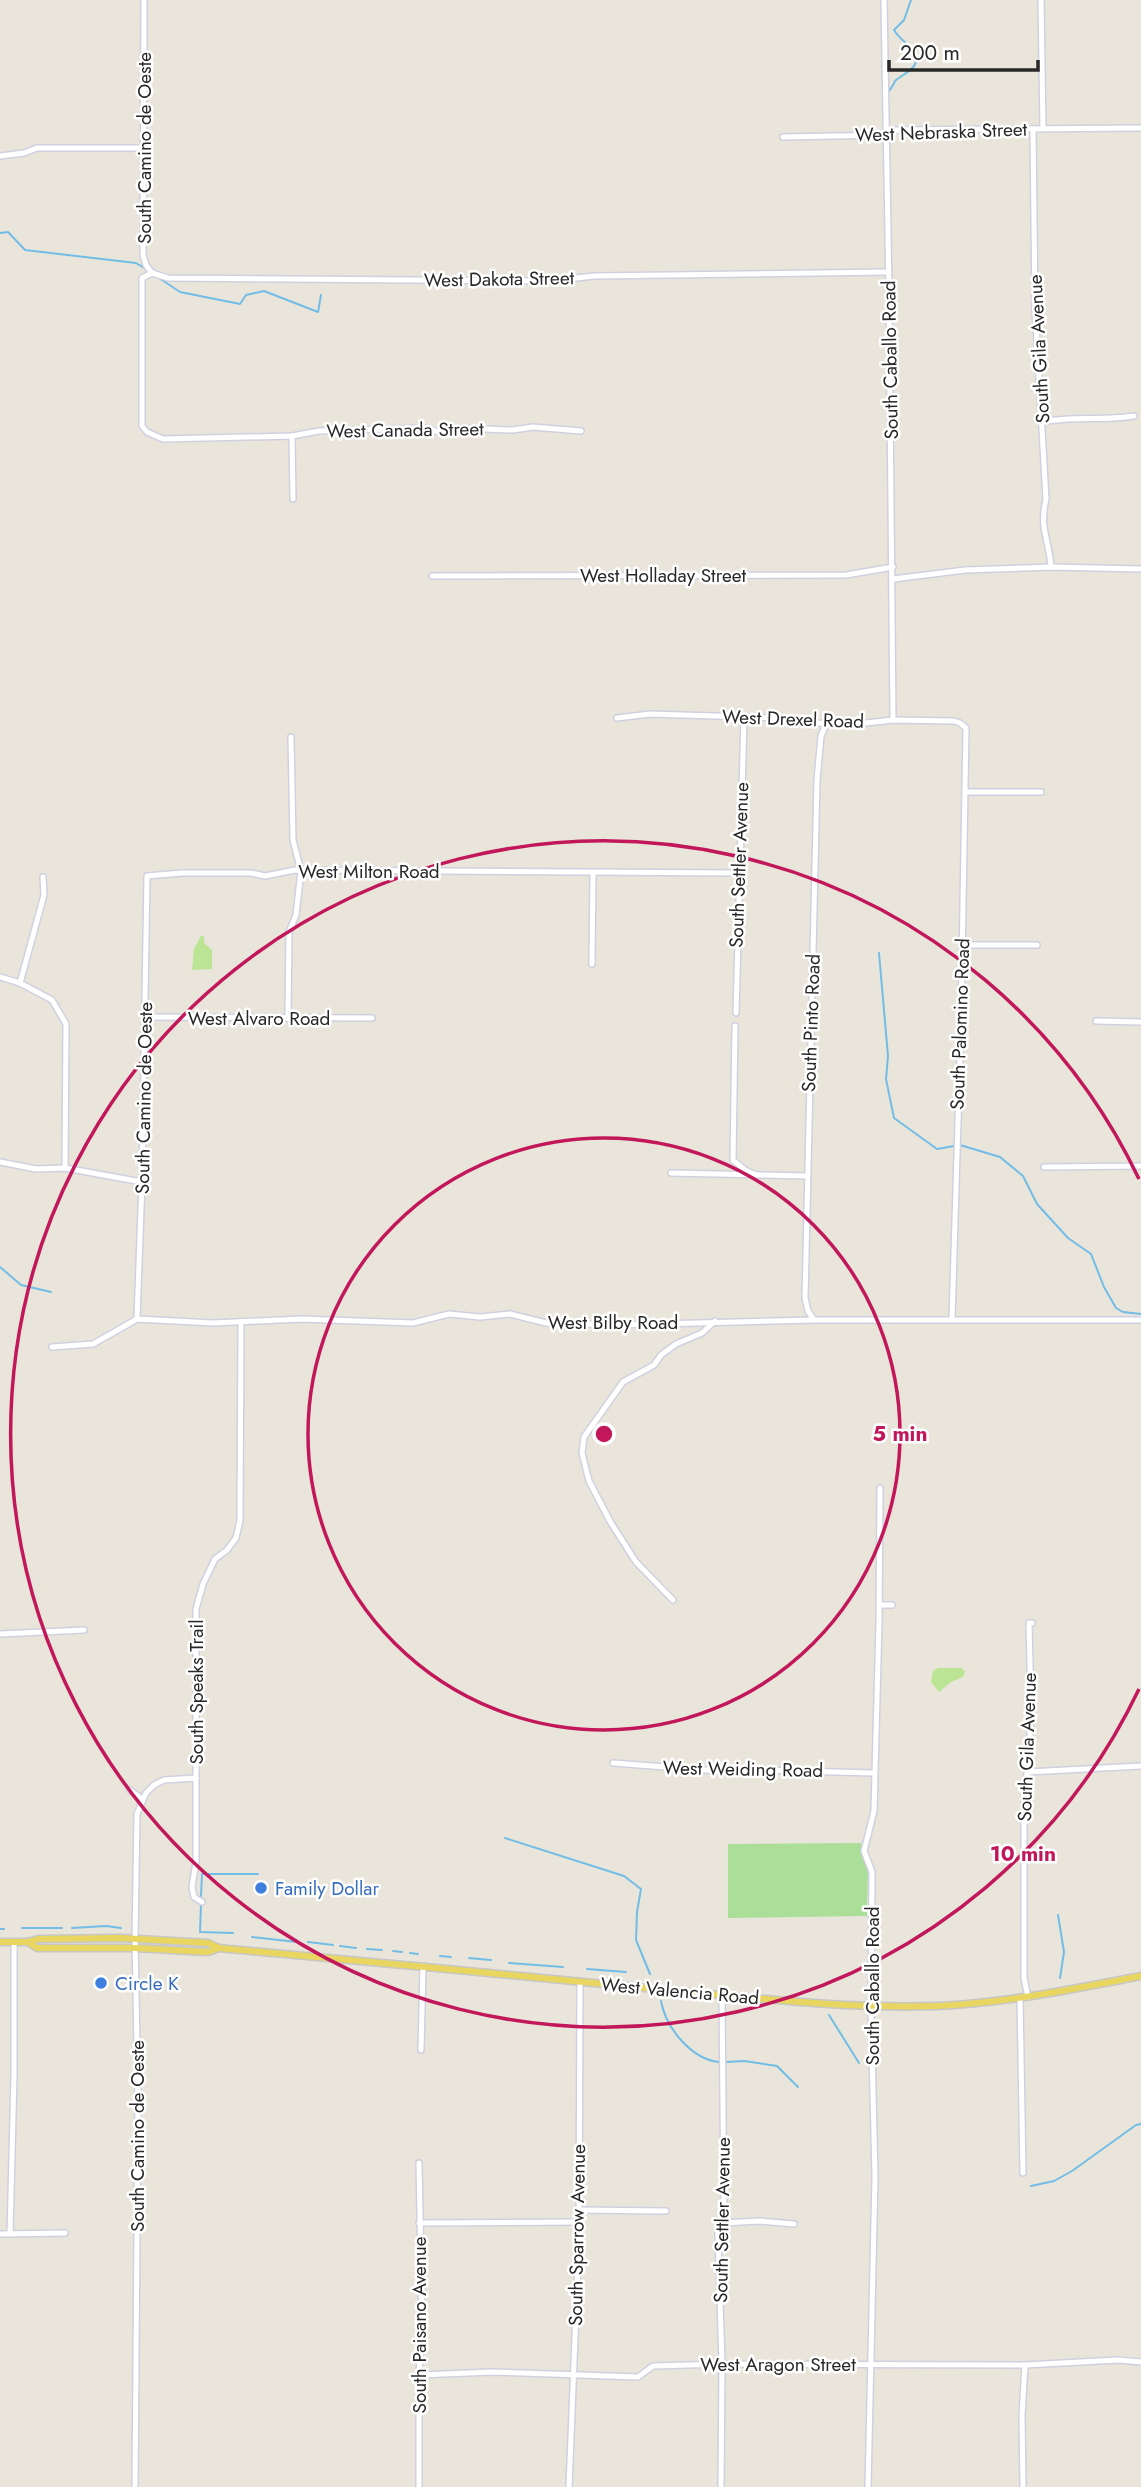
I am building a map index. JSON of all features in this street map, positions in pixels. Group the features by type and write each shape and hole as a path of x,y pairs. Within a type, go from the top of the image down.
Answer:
{"main road":[{"name":"West Valencia Road","path":"0,1942 28,1942 38,1939 135,1939 208,1943 219,1948 871,2006 949,2005 1024,1998 1141,1976"},
{"name":"West Valencia Road","path":"28,1942 37,1948 135,1948 208,1952 219,1948"}],"street":[{"name":"South Camino de Oeste","path":"145,0 143,255 152,273 142,278 142,426 147,432 163,439 292,436"},
{"name":"South Caballo Road","path":"884,0 893,720"},
{"path":"1041,0 1043,128"},
{"name":"South Gila Avenue","path":"1033,128 1035,308 1046,499 1042,526 1050,552 1051,567"},
{"name":"West Nebraska Street","path":"783,137 885,135 893,130 1141,128"},
{"path":"0,156 24,153 37,148 145,148"},
{"name":"West Dakota Street","path":"152,273 167,278 551,281 594,276 888,272"},
{"path":"1042,422 1134,416"},
{"name":"West Canada Street","path":"292,436 319,431 425,428 439,432 460,428 513,430 533,427 581,431"},
{"path":"292,436 293,499"},
{"name":"West Holladay Street","path":"432,576 846,575 892,567"},
{"path":"893,579 965,570 1051,567 1141,569"},
{"name":"West Drexel Road","path":"617,718 650,714 776,718 825,724 893,720 954,721 966,728"},
{"name":"South Settler Avenue","path":"736,1013 744,717"},
{"name":"South Pinto Road","path":"814,1320 808,1311 805,1298 807,1177 817,780 821,736 825,724"},
{"name":"South Palomino Road","path":"952,1319 966,728"},
{"path":"288,1019 289,932 296,915 301,871 293,840 291,737"},
{"path":"965,792 1041,792"},
{"name":"West Milton Road","path":"147,876 251,873 265,876 301,871 738,873"},
{"path":"592,964 593,872"},
{"name":"South Camino de Oeste","path":"137,1319 146,1017 147,876"},
{"path":"20,983 44,895 43,877"},
{"path":"962,945 1037,945"},
{"path":"0,977 20,983 52,1000 66,1024 65,1168"},
{"name":"West Alvaro Road","path":"146,1017 372,1018"},
{"path":"1096,1021 1141,1022"},
{"path":"735,1026 733,1160 756,1175"},
{"path":"0,1163 36,1169 65,1168 142,1182"},
{"path":"1044,1167 1141,1166"},
{"path":"671,1173 807,1177"},
{"name":"West Bilby Road","path":"137,1319 213,1323 309,1319 413,1323 449,1314 480,1317 510,1314 545,1323 621,1325 814,1320 1141,1320"},
{"path":"52,1347 93,1344 137,1319"},
{"path":"673,1600 636,1562 611,1523 589,1481 582,1454 584,1437 623,1382 654,1365 661,1355 676,1344 702,1333 715,1321"},
{"name":"South Speaks Trail","path":"202,1902 194,1897 191,1887 196,1862 196,1609 203,1584 215,1559 227,1550 236,1538 240,1520 241,1322"},
{"name":"South Caballo Road","path":"868,2487 875,2177 871,2006 872,1872 864,1851 874,1811 880,1488"},
{"path":"879,1605 892,1605"},
{"name":"South Gila Avenue","path":"1023,2173 1024,1794 1028,1772 1030,1623"},
{"path":"0,1634 84,1630"},
{"name":"West Weiding Road","path":"613,1763 718,1771 873,1773"},
{"path":"1028,1772 1141,1766"},
{"path":"144,1782 150,1789 164,1780 196,1778"},
{"name":"South Camino de Oeste","path":"135,2487 137,1814 142,1799 150,1789"},
{"path":"130,1790 142,1799"},
{"path":"10,2234 14,1942"},
{"path":"421,2050 423,1966"},
{"name":"South Sparrow Avenue","path":"569,2487 579,2222 580,1982"},
{"name":"South Settler Avenue","path":"721,2487 722,2364 718,2233 724,2218 722,1994"},
{"name":"South Paisano Avenue","path":"419,2163 422,2317 419,2487"},
{"path":"579,2210 666,2211"},
{"path":"722,2223 760,2221 794,2224"},
{"path":"419,2223 579,2222"},
{"path":"0,2234 65,2233"},
{"name":"West Aragon Street","path":"419,2375 492,2372 638,2377 653,2366 870,2363 1025,2365 1118,2360 1141,2362"},
{"path":"1023,2487 1025,2365"}],"green space":[{"path":"201,936 204,936 204,943 212,950 212,969 192,970 194,949"},
{"path":"938,1668 962,1668 965,1672 963,1677 951,1682 939,1692 931,1682 933,1671"},
{"path":"861,1843 868,1872 867,1916 728,1918 728,1844"}],"waterway":[{"path":"889,91 895,81 916,62 913,51 894,30 904,20 911,0"},
{"path":"0,233 8,232 25,250 136,263 146,269"},
{"path":"159,278 180,292 240,304 246,295 264,291 318,312 321,295"},
{"path":"879,953 888,1056 886,1079 894,1118 937,1149 954,1146"},
{"path":"960,1145 1000,1157 1023,1176 1037,1204 1068,1238 1091,1254 1116,1308 1123,1312 1141,1314"},
{"path":"0,1267 21,1285 51,1292"},
{"path":"505,1838 624,1876 641,1889 636,1940 650,1974"},
{"path":"201,1897 202,1874 258,1874"},
{"path":"201,1905 200,1932 233,1933"},
{"path":"1058,1915 1064,1952 1060,1978"},
{"path":"22,1928 62,1928"},
{"path":"72,1928 121,1928"},
{"path":"252,1937 297,1942"},
{"path":"308,1942 333,1945"},
{"path":"340,1946 356,1948"},
{"path":"367,1949 382,1950"},
{"path":"393,1951 402,1952"},
{"path":"410,1953 418,1954"},
{"path":"440,1956 451,1957"},
{"path":"469,1958 491,1960"},
{"path":"509,1963 563,1967"},
{"path":"587,1969 626,1972"},
{"path":"661,2001 668,2022 681,2040 699,2055 719,2062"},
{"path":"829,2015 859,2063"},
{"path":"725,2062 745,2061 777,2066 798,2087"},
{"path":"1031,2186 1054,2181 1072,2171 1141,2124"}],"place":[{"name":"Family Dollar","path":"261,1888"},
{"name":"Circle K","path":"101,1983"}]}
